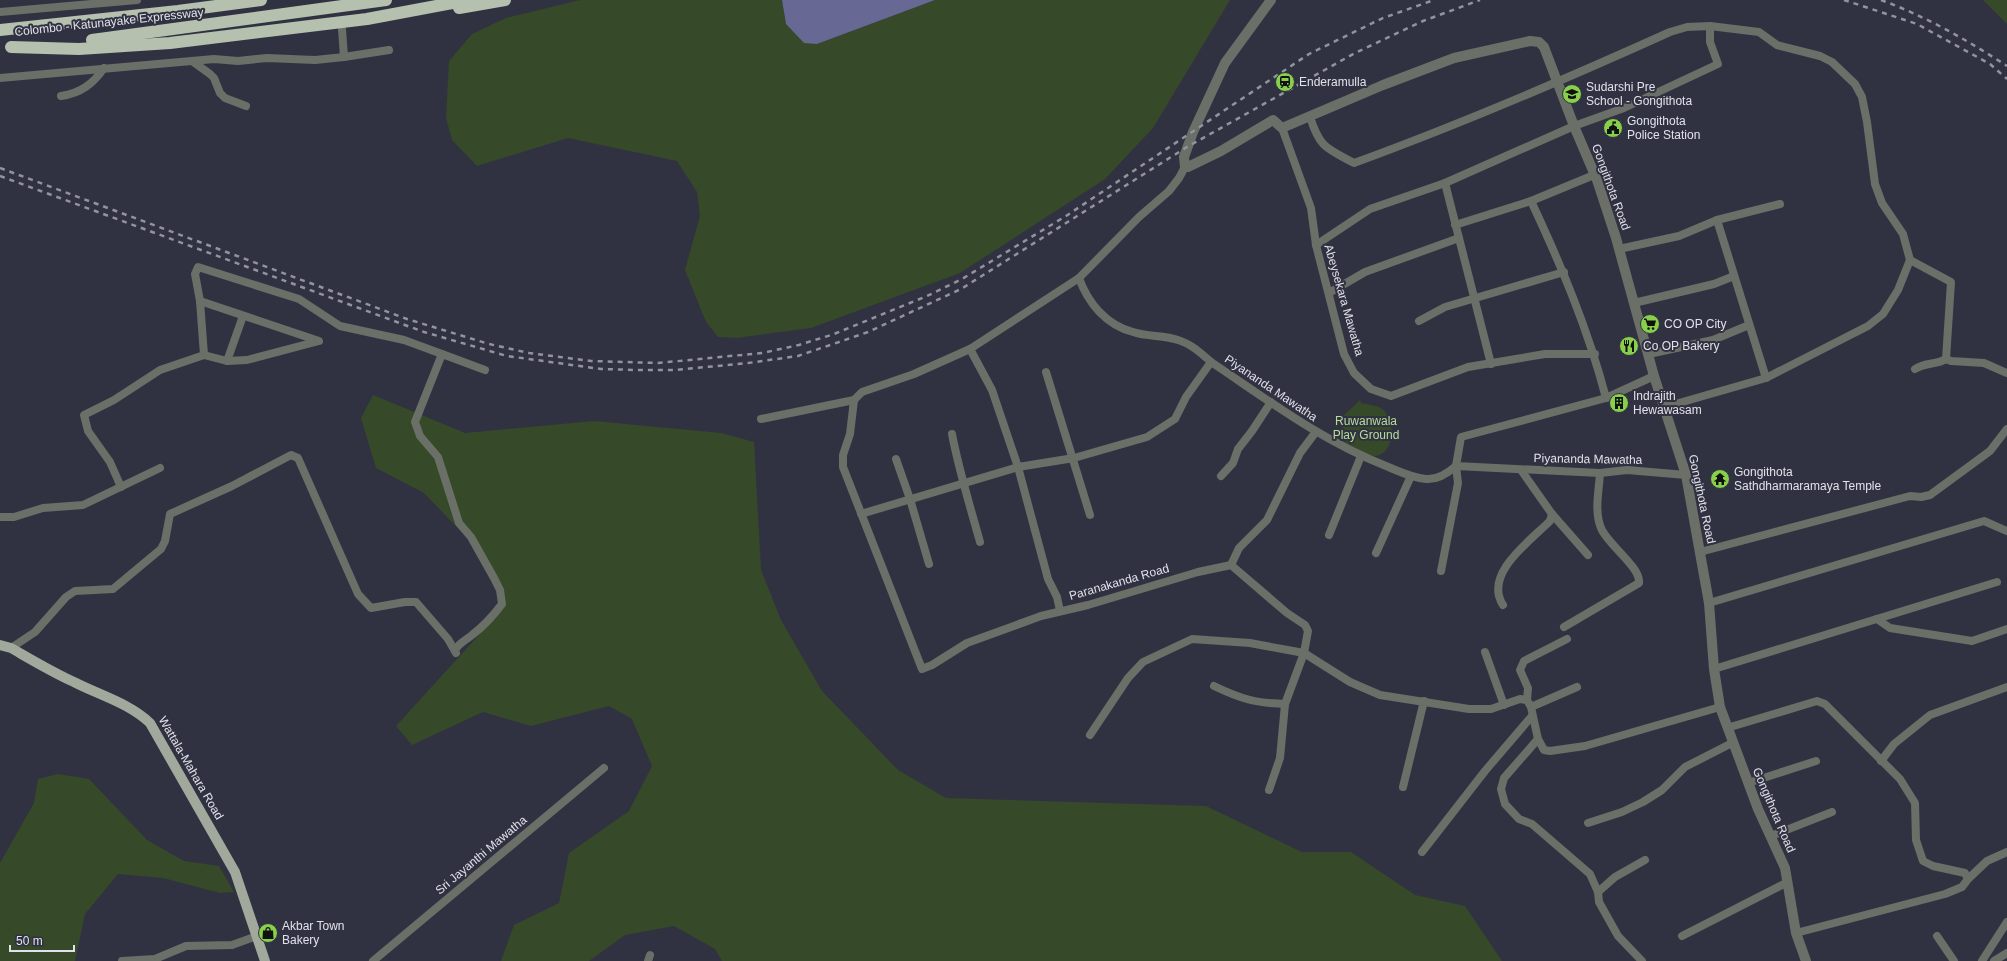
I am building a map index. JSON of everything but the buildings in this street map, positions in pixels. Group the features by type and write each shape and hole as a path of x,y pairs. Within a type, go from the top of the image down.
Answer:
{"highway":[{"name":"Colombo - Katunayake Expressway","path":"0,30 170,12 261,0"},
{"name":"Colombo - Katunayake Expressway","path":"5,47 104,39 386,0"},
{"path":"51,44 125,40 188,33 365,11 428,0"},
{"path":"5,47 79,49 170,43 367,19 468,0"},
{"path":"101,47 170,48 233,43 342,29 505,0"}],"main road":[{"name":"Wattala-Mahara Road","path":"0,645 11,648 73,682 127,706 142,715 150,723 235,872 265,961"}],"street":[{"path":"0,12 137,0"},
{"path":"761,419 854,400 862,392 914,374 970,349 1079,278 1139,217 1169,191 1179,178 1185,167 1184,157 1191,137 1225,63 1271,0"},
{"path":"1185,167 1188,167 1221,151 1273,120 1282,128 1310,116 1315,132 1325,148 1354,163 1426,137 1516,98 1558,83 1670,32 1687,27 1710,26 1759,32 1777,45 1820,56 1832,62 1855,84 1862,97 1876,184 1882,203 1903,234 1910,260 1898,290 1883,314 1868,326 1766,378 1665,407"},
{"path":"1316,245 1370,209 1445,183 1574,126 1624,108 1718,64 1710,42 1710,26"},
{"path":"342,29 344,57"},
{"name":"Gongithota Road","path":"1310,116 1382,85 1454,58 1530,42 1539,42 1544,47 1594,174 1619,249 1654,376 1686,475 1709,603 1714,669 1720,707 1748,783 1785,868 1796,933 1806,961"},
{"path":"0,78 214,59 238,61 267,58 315,60 389,50"},
{"path":"192,61 214,78 220,93 225,98 246,106"},
{"path":"61,96 75,94 87,87 97,78 104,68"},
{"name":"Abeysekara Mawatha","path":"1282,128 1311,208 1316,245 1344,354 1354,373 1371,389 1391,396 1468,367 1545,354 1595,354"},
{"path":"1455,225 1531,201 1594,174"},
{"path":"1445,183 1491,364"},
{"path":"1531,201 1564,272 1595,354 1606,398"},
{"path":"1619,249 1679,236 1717,220 1780,204"},
{"path":"1717,220 1766,378"},
{"path":"1329,293 1365,272 1458,238"},
{"path":"1910,260 1951,282 1946,359"},
{"path":"204,355 200,301 195,274 198,267 299,299 340,326 404,340 485,370"},
{"path":"1419,321 1445,307 1564,272"},
{"path":"1634,303 1714,284 1734,276"},
{"name":"Piyananda Mawatha","path":"1079,278 1084,293 1096,310 1112,321 1132,332 1178,339 1196,348 1211,362 1316,433 1361,456 1411,476 1427,479 1445,475 1456,466 1600,473 1627,470 1686,475"},
{"path":"121,487 110,462 88,431 84,415 114,400 160,370 204,355 227,361 247,360 319,341 200,301"},
{"path":"227,361 242,316"},
{"path":"1649,354 1713,340 1749,325"},
{"path":"970,349 992,390 1018,467 1048,579 1057,597 1060,611"},
{"path":"11,648 35,632 66,597 75,591 113,589 161,549 166,541 170,514 232,486 291,455 298,458 358,594 371,608 405,602 416,602 448,639 455,651 458,645 473,635 492,617 502,604 500,590 494,578 470,537 459,523 438,457 420,436 415,422 442,354"},
{"path":"1915,369 1925,363 1939,363 1946,359"},
{"path":"1946,359 1951,362 1984,363 2007,373"},
{"path":"854,400 850,434 843,455 843,467 861,514 1018,467 1074,458 1147,437 1175,419 1186,397 1211,362"},
{"path":"1046,372 1074,458 1090,515"},
{"path":"1441,571 1458,483 1456,466 1461,437 1606,398 1654,376"},
{"path":"1221,476 1233,463 1238,449 1271,402"},
{"path":"1700,552 1910,496 1921,497 1930,495 1990,451 2007,429"},
{"path":"1269,790 1280,758 1285,704 1304,653 1308,632 1305,625 1287,613 1231,565 1239,548 1267,520 1300,453 1316,433"},
{"path":"952,434 958,465 965,484 980,542"},
{"path":"1329,535 1361,456"},
{"path":"896,459 929,564"},
{"path":"0,517 14,517 43,508 83,504 160,468"},
{"path":"1521,470 1552,514 1588,555"},
{"path":"1564,627 1639,584 1639,579 1633,569 1601,530 1597,514 1600,473"},
{"path":"1376,553 1411,476"},
{"name":"Paranakanda Road","path":"861,514 922,669 932,665 966,643 1060,611 1088,605 1198,572 1231,565"},
{"path":"1503,605 1498,597 1498,582 1504,568 1550,521 1552,514"},
{"path":"1709,603 1984,520 2007,531"},
{"path":"1714,669 1997,582"},
{"path":"1877,619 1890,628 1972,640 2007,629"},
{"path":"1090,735 1128,678 1142,662 1192,639 1250,643 1304,653 1350,682 1380,695 1469,709 1491,710 1520,699 1529,703 1577,686"},
{"path":"1567,639 1524,661 1520,670 1528,688 1529,703 1538,739 1544,750 1550,751 1585,746 1720,707"},
{"path":"1485,652 1504,705"},
{"path":"1214,686 1240,698 1259,703 1285,704"},
{"path":"1881,761 1894,744 1930,715 2007,687"},
{"path":"1403,787 1424,701"},
{"path":"1727,728 1817,701 1825,704 1900,779 1915,803 1916,840 1923,861 1933,866 1965,873 1968,879"},
{"path":"1422,852 1485,771 1532,716"},
{"path":"1538,739 1504,778 1501,789 1505,804 1519,819 1532,824 1590,874 1598,892 1599,902 1618,936 1642,961"},
{"path":"1588,823 1622,812 1643,802 1662,790 1685,767 1732,743"},
{"path":"1748,783 1816,761"},
{"name":"Sri Jayanthi Mawatha","path":"373,961 604,768"},
{"path":"1771,836 1832,812"},
{"path":"1796,933 1945,894 1962,887 1968,879 1986,862 2007,852"},
{"path":"1598,892 1615,877 1645,860"},
{"path":"1682,936 1788,882"},
{"path":"1982,961 2007,922"},
{"path":"122,961 155,959 186,946 232,944 257,936"},
{"path":"1937,936 1954,961"},
{"path":"1994,961 2007,953"}],"green space":[{"path":"580,0 782,0 786,24 817,44 935,0 1230,0 1153,128 1105,179 960,273 811,328 737,338 718,337 706,322 685,270 700,216 697,192 677,161 568,138 477,166 452,140 446,118 449,61 472,34 506,18"},
{"path":"1983,0 2007,0 2007,24"},
{"path":"373,395 465,433 594,421 721,433 754,442 761,570 781,620 822,691 898,770 946,798 1206,806 1302,852 1351,852 1415,895 1465,906 1502,961 722,961 715,949 674,926 625,935 589,961 501,961 514,925 559,903 569,853 629,811 652,766 632,719 609,706 531,726 483,712 412,745 396,726 498,614 498,590 473,544 424,493 376,468 361,418"},
{"name":"Ruwanwala Play Ground","path":"1360,400 1361,403 1379,407 1386,413 1390,422 1392,432 1390,442 1386,451 1378,455 1369,455 1348,444 1343,437 1341,418"},
{"path":"58,774 89,779 147,840 184,861 219,866 234,892 220,893 163,878 118,874 85,914 75,961 0,961 0,863 34,803 38,779"}],"water":[{"path":"782,0 935,0 817,44 804,43 786,24"}],"railway":[{"path":"0,168 407,319 489,344 529,353 591,361 658,363 762,353 799,345 834,334 927,296 962,279 1066,216 1309,54 1383,18 1434,0"},
{"path":"0,176 424,332 507,356 601,369 675,370 748,363 798,356 868,332 961,289 1187,147 1355,53 1423,21 1480,0"},
{"path":"1844,0 1917,24 1990,64 2007,79"},
{"path":"1881,0 1914,13 1946,29 2007,66"}],"place":[{"name":"Enderamulla","path":"1285,82"},
{"name":"Sudarshi Pre School - Gongithota","path":"1572,94"},
{"name":"Gongithota Police Station","path":"1613,128"},
{"name":"CO OP City","path":"1650,324"},
{"name":"Co OP Bakery","path":"1629,346"},
{"name":"Indrajith Hewawasam","path":"1619,403"},
{"name":"Gongithota Sathdharmaramaya Temple","path":"1720,479"},
{"name":"Akbar Town Bakery","path":"268,933"}]}
